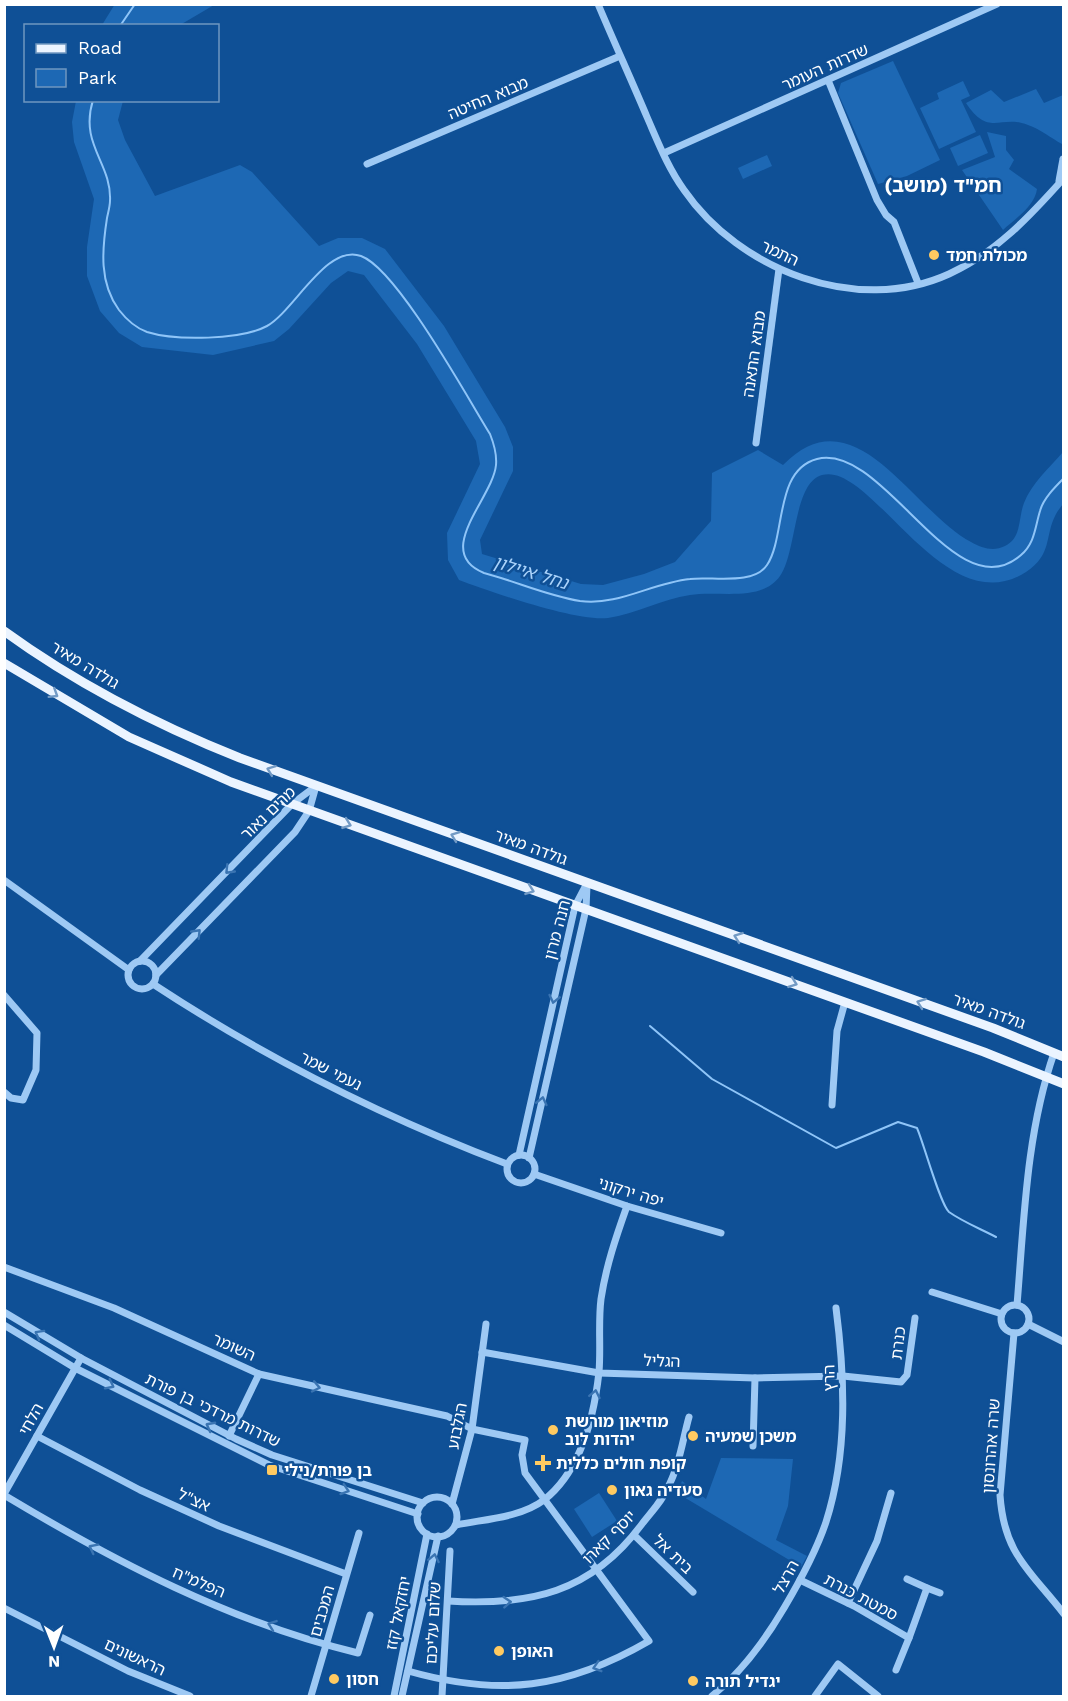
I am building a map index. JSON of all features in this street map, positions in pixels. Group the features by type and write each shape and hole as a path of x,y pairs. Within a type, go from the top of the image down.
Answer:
{"main road":[{"name":"גולדה מאיר","path":"4,631 70,675 141,714 209,746 993,1028 1059,1055"},
{"path":"4,663 129,736 199,769 309,811 845,1002 1064,1084"}],"street":[{"name":"התמר","path":"598,4 664,153 684,190 712,223 747,253 803,279 849,286 886,287 918,283 948,274 996,245 1030,216 1061,181 1063,159"},
{"name":"שדרות העומר","path":"664,153 997,4"},
{"name":"מבוא החיטה","path":"367,164 620,56"},
{"path":"828,80 877,200 886,215 894,222 918,283"},
{"name":"מבוא התאנה","path":"756,443 779,269"},
{"name":"מרים נאור","path":"140,961 292,804 316,786"},
{"name":"מרים נאור","path":"156,975 295,832 309,811 316,786"},
{"path":"4,879 129,970"},
{"name":"חנה מרון","path":"519,1155 575,906 587,883"},
{"name":"חנה מרון","path":"529,1158 586,909 587,883"},
{"path":"140,961 152,965 156,975 153,984 148,988 137,988 129,981 129,970 140,961"},
{"name":"נעמי שמר","path":"153,984 198,1014 296,1069 383,1112 507,1164"},
{"path":"4,995 37,1033 36,1070 23,1100 4,1092"},
{"path":"832,1105 837,1031 845,1002"},
{"path":"1017,1305 1032,1142 1046,1077 1059,1055"},
{"path":"519,1155 529,1158 534,1163 534,1174 526,1182 515,1182 508,1175 507,1164 519,1155"},
{"name":"יפה ירקוני","path":"534,1174 627,1206 721,1233"},
{"path":"456,1525 457,1512 452,1504 438,1497 423,1503 418,1514 420,1525 427,1534 438,1536 448,1533 456,1525 521,1511 543,1500 570,1468 583,1446 599,1373 601,1301 608,1263 627,1206"},
{"name":"השומר","path":"4,1267 114,1308 259,1374 447,1416 472,1429"},
{"path":"932,1293 1002,1314"},
{"path":"1017,1305 1028,1313 1028,1324 1021,1332 1014,1333 1002,1324 1002,1314 1010,1306 1017,1305"},
{"name":"הרץ","path":"836,1308 843,1376 841,1447"},
{"name":"שדרות מרדכי בן פורת","path":"4,1312 81,1358 229,1436 272,1455 423,1503"},
{"name":"כנרת","path":"843,1376 871,1380 905,1380 915,1318"},
{"name":"הגלבוע","path":"452,1504 472,1429 486,1324"},
{"path":"1028,1324 1064,1342"},
{"name":"שדרות מרדכי בן פורת","path":"4,1325 75,1368 269,1465 418,1514"},
{"name":"שרה אהרונסון","path":"1014,1333 1000,1495 1001,1516 1012,1548 1023,1567 1064,1614"},
{"name":"הגליל","path":"482,1352 599,1373 755,1378 843,1376"},
{"name":"הלחי","path":"4,1495 81,1358"},
{"path":"229,1436 259,1374"},
{"path":"753,1446 755,1378"},
{"name":"יוסף קארו","path":"448,1601 516,1601 572,1586 598,1570 634,1535 661,1501 671,1482 689,1417"},
{"path":"408,1671 468,1686 510,1688 541,1683 613,1662 649,1641 525,1473 522,1455 525,1440 472,1429"},
{"name":"אצ\"ל","path":"37,1436 140,1490 219,1526 346,1574"},
{"name":"הרצל","path":"712,1696 732,1680 767,1637 800,1580 826,1521 841,1447"},
{"path":"848,1604 877,1541 891,1493"},
{"name":"הפלמ\"ח","path":"4,1495 89,1546 174,1586 326,1646 358,1653 370,1615"},
{"name":"המכבים","path":"311,1696 359,1533"},
{"name":"יחזקאל קזז","path":"394,1696 427,1534"},
{"name":"בית אל","path":"634,1535 693,1592"},
{"name":"יחזקאל קזז","path":"402,1696 438,1536"},
{"name":"שלום עליכם","path":"442,1696 450,1551"},
{"path":"907,1579 940,1593"},
{"name":"סמטת כנרת","path":"800,1580 909,1638"},
{"name":"סמטת כנרת","path":"896,1670 927,1588"},
{"name":"הראשונים","path":"4,1608 128,1671 190,1696"},
{"path":"815,1696 838,1664 878,1696"}],"green space":[{"path":"115,4 214,4 182,24 103,24"},
{"path":"893,61 940,160 907,176 878,184 838,93 841,83"},
{"path":"963,81 970,96 961,100 976,132 939,149 920,108 939,99 937,93"},
{"path":"1036,89 1044,103 1063,95 1062,144 1041,131 1018,122 995,123 981,120 966,103 991,90 1004,102"},
{"path":"76,102 123,102 118,120 125,140 155,196 240,165 252,172 319,246 338,238 362,238 385,249 444,326 505,427 513,447 513,471 480,540 482,554 581,584 603,585 644,574 675,562 711,521 712,473 758,450 783,465 809,446 834,441 858,448 882,464 949,526 971,542 992,549 1005,546 1014,538 1027,496 1041,476 1063,452 1064,502 1052,522 1044,552 1035,565 1026,572 996,582 967,577 939,561 863,492 842,477 822,475 813,481 800,504 790,551 780,576 762,590 738,594 690,595 618,616 594,618 534,605 459,580 448,560 447,533 480,464 476,441 417,344 364,275 348,271 331,283 289,329 274,341 213,355 142,347 119,333 100,311 87,276 87,247 94,199 74,142 72,122"},
{"path":"987,132 1006,136 1006,150 1014,160 1009,169 1037,189 1029,207 1003,230 962,170 995,157"},
{"path":"980,135 988,153 958,166 950,148"},
{"path":"767,155 772,166 743,179 738,168"},
{"path":"721,1458 793,1459 788,1506 776,1540 807,1556 801,1567 677,1493 682,1481 706,1499"},
{"path":"599,1493 617,1521 592,1537 574,1509"}],"waterway":[{"name":"נחל איילון","path":"121,24 135,4"},
{"name":"נחל איילון","path":"93,102 90,129 109,188 110,203 103,254 105,277 108,289 119,310 139,328 159,335 191,338 208,338 256,331 277,318 323,268 336,259 348,255 361,256 376,266 393,284 412,308 449,365 493,442 496,465 486,493 464,538 464,552 469,564 484,573 556,596 594,602 622,597 676,581 752,576 761,572 773,553 787,490 794,476 803,466 817,459 842,461 868,475 945,546 971,562 996,567 1021,555 1026,550 1032,540 1044,502 1064,478"},
{"path":"650,1026 712,1079 836,1148 898,1122 917,1128 945,1207 949,1212 996,1237"}],"place":[{"name":"מכולת חמד","path":"934,255"},
{"name":"מוזיאון מורשת יהדות לוב","path":"553,1430"},
{"name":"משכן שמעיה","path":"693,1436"},
{"name":"קופת חולים כללית","path":"543,1463"},
{"name":"בן פורת/נילי","path":"272,1470"},
{"name":"סעדיה גאון","path":"612,1490"},
{"name":"האופן","path":"499,1651"},
{"name":"חסון","path":"334,1679"},
{"name":"יגדיל תורה","path":"693,1681"}],"district":[{"name":"חמ\"ד (מושב)","path":"943,185"}]}
